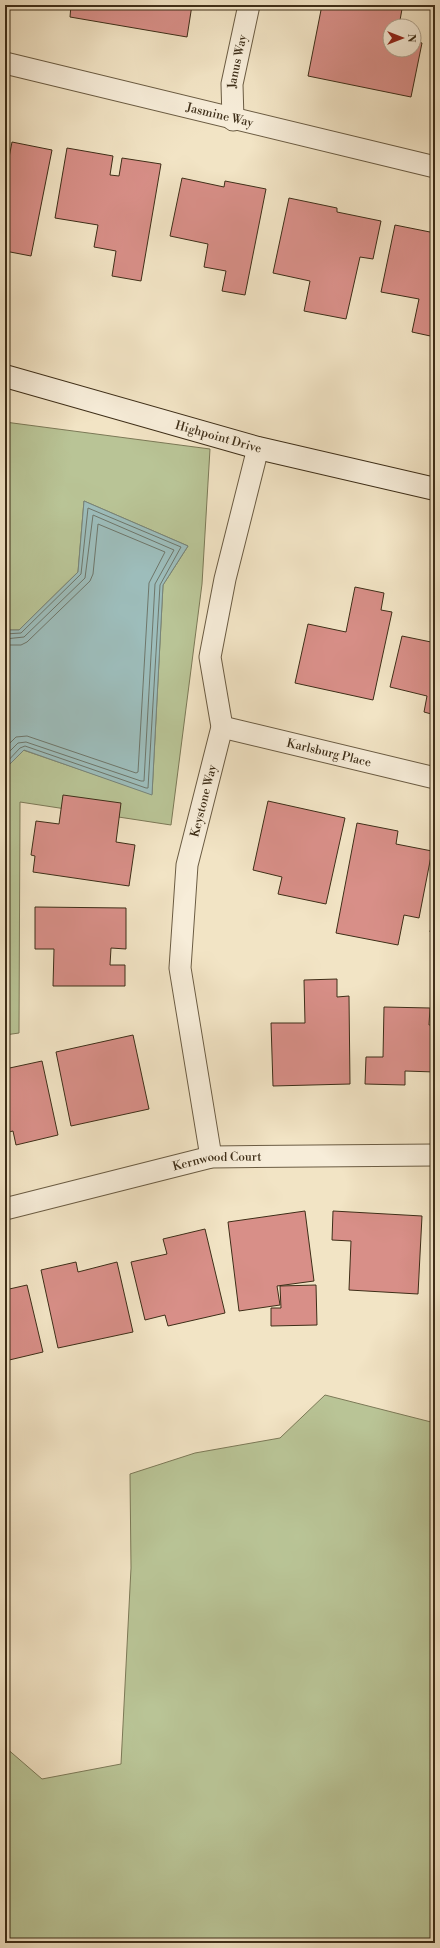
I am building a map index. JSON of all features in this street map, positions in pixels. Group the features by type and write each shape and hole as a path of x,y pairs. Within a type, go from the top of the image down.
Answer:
{"street":[{"name":"Janus Way","path":"234,120 232,84 249,5"},
{"name":"Jasmine Way","path":"5,63 234,120 435,167"},
{"name":"Highpoint Drive","path":"5,376 258,448 435,489"},
{"name":"Keystone Way","path":"211,1157 180,968 187,865 222,727 210,657 225,579 258,448"},
{"name":"Karlsburg Place","path":"222,727 435,778"},
{"name":"Kernwood Court","path":"5,1208 211,1157 435,1155"}],"green space":[{"path":"5,422 210,449 202,584 171,825 20,802 19,1033 5,1035 5,769 23,750 152,794 163,585 188,546 84,501 78,572 19,630 5,630"},
{"path":"325,1395 435,1423 435,1943 5,1943 5,1747 42,1779 121,1764 131,1568 130,1474 195,1453 280,1438"}],"water":[{"path":"84,501 188,546 163,585 152,795 24,750 5,769 5,630 19,630 78,572"}],"building":[{"path":"71,5 192,5 187,37 70,17"},
{"path":"322,5 381,5 402,9 400,18 382,18 382,58 419,58 411,97 308,76"},
{"path":"12,142 52,150 31,256 5,251 5,168 7,168"},
{"path":"67,148 113,156 110,175 119,176 122,158 161,164 141,281 112,276 116,251 94,247 98,225 55,218"},
{"path":"182,178 224,187 225,181 266,189 245,295 222,291 226,271 204,267 208,244 170,236"},
{"path":"289,198 337,208 337,212 381,221 373,259 360,257 346,319 304,311 310,281 273,273"},
{"path":"395,225 435,233 435,337 412,332 419,299 381,292"},
{"path":"355,587 384,593 381,610 392,612 373,700 295,683 308,624 346,632"},
{"path":"435,627 435,715 424,712 427,696 390,687 402,636 431,642"},
{"path":"63,795 121,803 116,842 135,845 129,886 33,872 35,856 31,855 36,821 59,824"},
{"path":"268,801 345,818 326,904 278,894 282,877 253,870"},
{"path":"357,823 398,831 396,844 432,851 419,918 404,915 398,945 336,933"},
{"path":"35,907 126,908 126,949 111,948 110,965 125,965 125,986 53,986 54,949 35,949"},
{"path":"435,908 435,933 430,932"},
{"path":"337,979 337,997 349,996 350,1084 273,1086 271,1023 305,1023 304,980"},
{"path":"384,1007 430,1008 429,1025 435,1025 435,1072 405,1071 405,1085 365,1084 366,1057 383,1057"},
{"path":"133,1035 149,1109 71,1126 56,1052"},
{"path":"42,1061 58,1135 16,1145 13,1131 5,1133 5,1069"},
{"path":"305,1211 314,1281 277,1286 280,1305 239,1311 228,1222"},
{"path":"333,1211 422,1216 418,1294 349,1290 351,1241 332,1240"},
{"path":"205,1229 225,1313 168,1326 165,1315 145,1320 131,1262 167,1254 163,1239"},
{"path":"76,1262 78,1272 117,1262 133,1332 58,1348 41,1270"},
{"path":"27,1285 43,1352 5,1361 5,1290"},
{"path":"316,1285 317,1325 271,1326 271,1308 281,1308 280,1286"}]}
